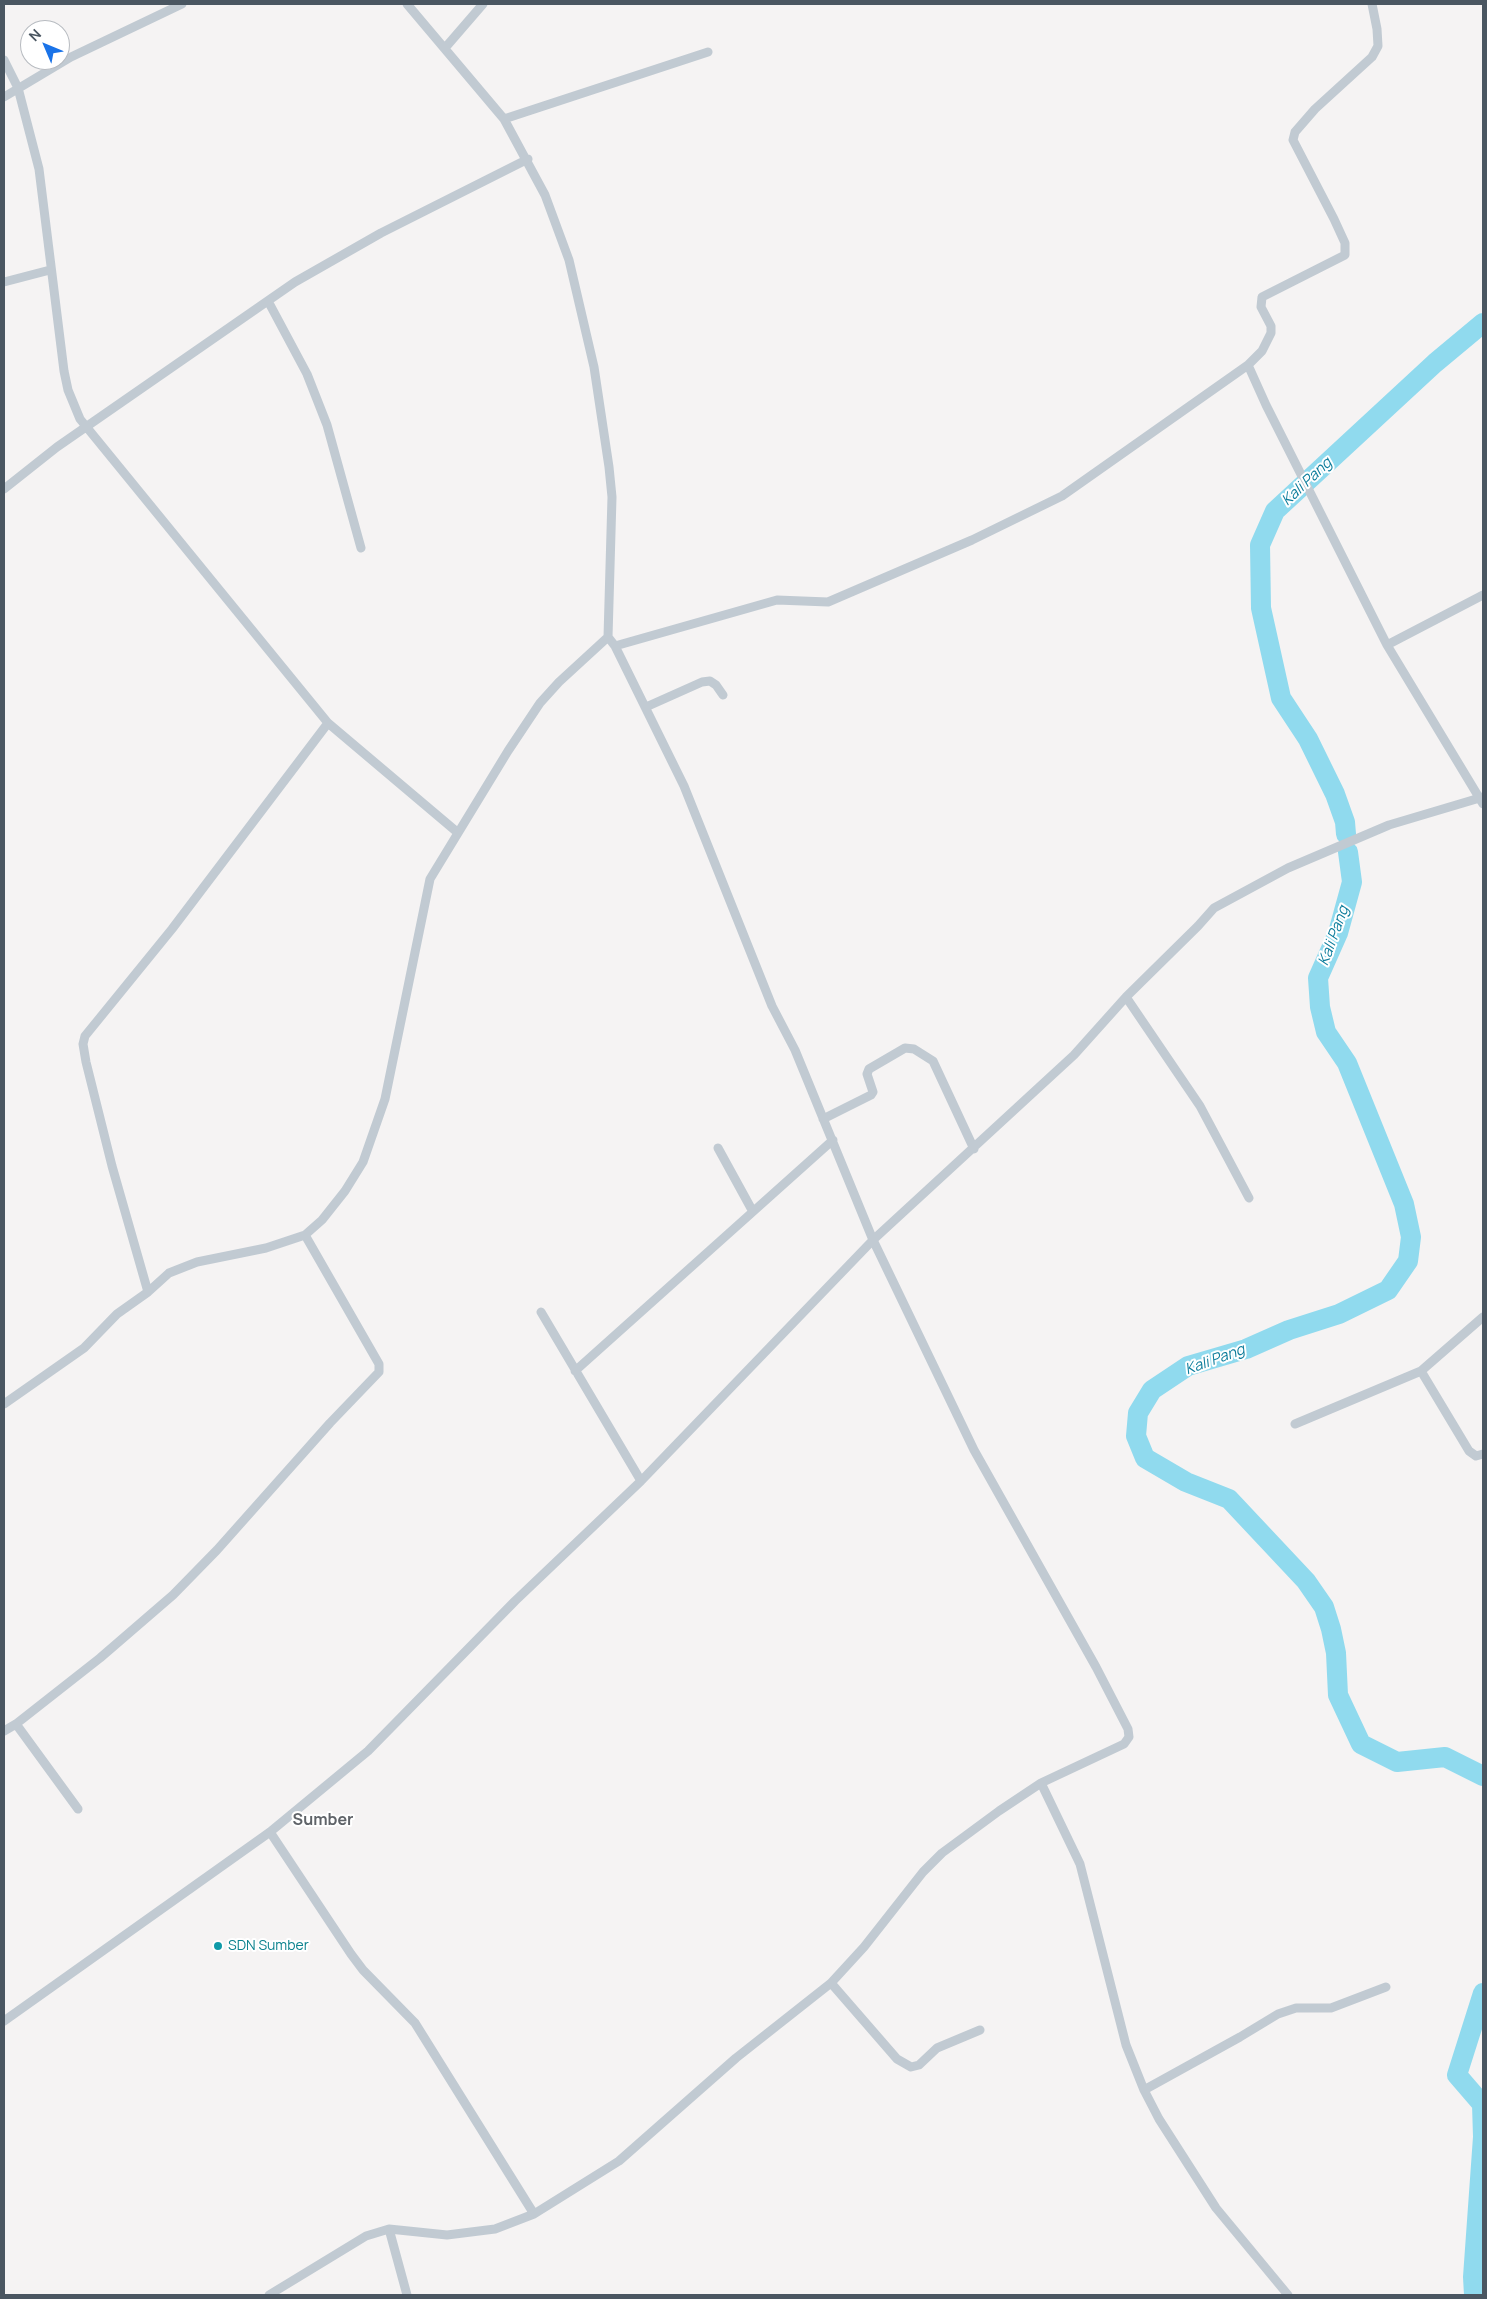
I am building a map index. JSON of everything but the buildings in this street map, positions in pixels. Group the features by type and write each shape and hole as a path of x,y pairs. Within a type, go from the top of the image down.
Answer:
{"street":[{"path":"4,97 71,57 182,4"},
{"path":"269,2295 366,2236 389,2229 447,2235 495,2229 534,2214 619,2161 736,2058 831,1983 864,1947 922,1872 942,1853 998,1810 1041,1783 1124,1744 1129,1737 1128,1729 1096,1666 974,1450 873,1240 795,1050 772,1006 684,786 615,646 608,637 612,497 594,367 569,260 545,195 528,159 504,118 407,4"},
{"path":"445,48 483,4"},
{"path":"615,646 777,600 828,602 972,540 1062,496 1248,365 1262,351 1272,332 1271,326 1261,307 1262,297 1345,255 1345,243 1293,140 1294,132 1315,109 1372,57 1378,46 1377,28 1372,4"},
{"path":"504,118 708,52"},
{"path":"4,60 18,88 39,169 64,371 74,404 86,428 334,726 457,832"},
{"path":"4,489 57,448 268,301 334,258 528,159"},
{"path":"4,282 50,270"},
{"path":"268,301 307,374 328,425 361,548"},
{"path":"4,2021 270,1832 368,1751 515,1601 641,1481 873,1240 1074,1055 1126,997 1177,948 1214,908 1288,868 1389,825 1482,800 1387,644 1266,405 1248,365"},
{"path":"1387,644 1483,595"},
{"path":"4,1404 84,1348 117,1314 148,1292 169,1273 197,1262 266,1248 305,1235 322,1220 346,1191 363,1162 385,1099 430,879 457,832 540,703 559,682 608,637"},
{"path":"646,707 702,682 710,681 724,694"},
{"path":"148,1292 112,1166 83,1044 86,1036 334,726"},
{"path":"1126,997 1200,1106 1249,1198"},
{"path":"823,1119 871,1095 873,1092 867,1074 869,1069 905,1048 914,1049 933,1061 937,1067 974,1149"},
{"path":"575,1371 752,1210 833,1140"},
{"path":"718,1148 752,1210"},
{"path":"4,1731 16,1724 100,1658 173,1594 217,1550 330,1423 379,1372 379,1364 305,1235"},
{"path":"541,1312 641,1481"},
{"path":"1295,1424 1420,1371 1483,1316"},
{"path":"1420,1371 1466,1447 1473,1455 1483,1454"},
{"path":"16,1724 78,1809"},
{"path":"1041,1783 1080,1864 1126,2045 1144,2090 1159,2119 1216,2208 1288,2295"},
{"path":"270,1832 350,1954 363,1970 415,2023 534,2214"},
{"path":"831,1983 897,2059 911,2067 919,2066 938,2048 980,2030"},
{"path":"1144,2090 1278,2014 1296,2008 1330,2008 1386,1987"},
{"path":"389,2229 403,2287 407,2295"}],"waterway":[{"name":"Kali Pang","path":"1346,834 1345,822 1335,794 1308,739 1281,698 1261,608 1260,545 1275,511 1435,363 1483,323"},
{"name":"Kali Pang","path":"1348,852 1352,882 1338,933 1318,978 1320,1007 1326,1032 1347,1063 1404,1204 1411,1237 1408,1261 1388,1290 1339,1314 1289,1330 1246,1349 1188,1366 1152,1390 1138,1413 1136,1436 1145,1458 1186,1482 1229,1499 1306,1581 1324,1607 1336,1653 1338,1695 1361,1744 1397,1762 1445,1757 1483,1776"},
{"name":"Kali Pang","path":"1474,2295 1473,2277 1483,2137 1482,2104 1457,2075 1483,1993"}],"place":[{"name":"SDN Sumber","path":"218,1946"}],"district":[{"name":"Sumber","path":"323,1821"}]}
